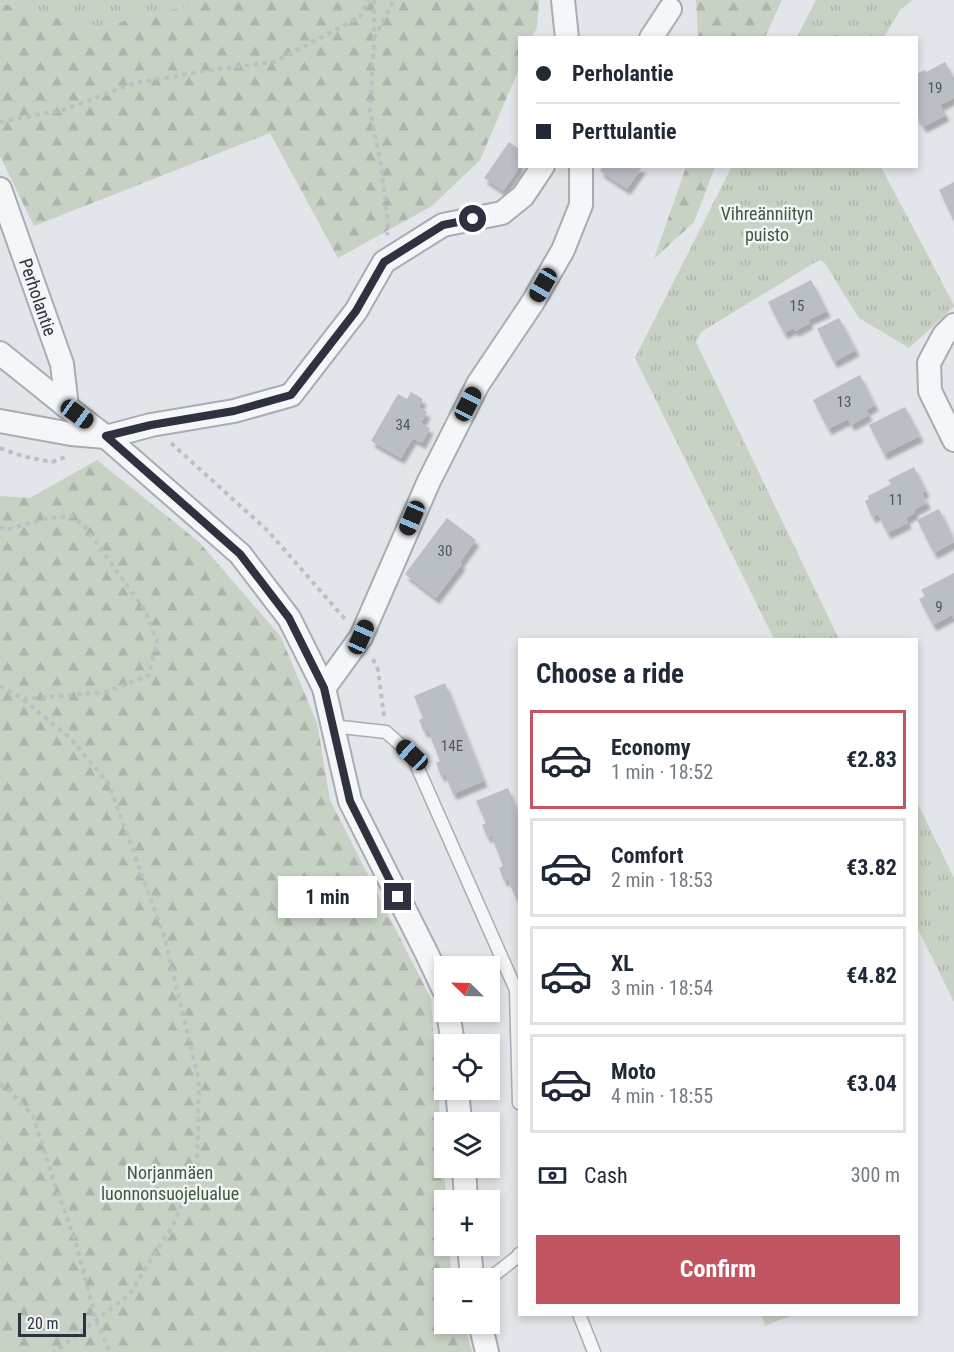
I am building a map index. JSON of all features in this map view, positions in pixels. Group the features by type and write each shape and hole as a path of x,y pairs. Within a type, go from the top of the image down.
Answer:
{"street":[{"path":"563,0 567,36"},
{"path":"652,36 670,9"},
{"path":"0,422 71,434 106,436 151,425 234,411 291,395 356,311 384,262 443,225 502,213 523,196 542,168"},
{"path":"324,688 361,637 429,481 478,384 533,302 563,250 581,205 581,168"},
{"name":"Perholantie","path":"0,189 62,364 67,407"},
{"path":"954,325 944,335 929,363 930,391 954,440"},
{"path":"0,353 106,436 240,554 289,618 324,688 350,801 434,969"},
{"path":"483,1334 487,1352"}],"lane":[{"path":"332,726 386,732 412,755 516,990 518,1065"},
{"path":"500,1270 518,1256"},
{"path":"580,1316 594,1352"}],"path":[{"path":"0,122 63,110 135,84 205,71 274,62 360,17 368,0"},
{"path":"374,0 370,112 381,165 388,222 384,262"},
{"path":"374,39 394,0"},
{"path":"151,425 268,531 361,637 378,670 386,732"},
{"path":"0,448 22,456 52,462 72,455"},
{"path":"0,527 6,530 47,518 72,516 84,526 145,610 157,641 149,675 106,692 23,699"},
{"path":"0,686 23,699 69,738 109,784 165,939 199,1081 197,1169 173,1225 129,1295 54,1352"},
{"path":"0,1084 9,1090 33,1116 76,1243 96,1320 110,1352"}],"green space":[{"path":"0,0 204,0 204,2 95,28 0,3"},
{"path":"204,0 539,0 537,27 532,36 518,36 518,71 480,160 432,206 338,258 270,133 34,226 0,156 0,3 95,28 204,2"},
{"path":"696,0 782,0 765,36 698,36"},
{"path":"816,0 912,0 900,10 885,36 798,36"},
{"path":"686,168 715,168 694,222 654,259"},
{"name":"Vihreänniityn puisto","path":"731,168 882,168 954,307 909,348 859,318 824,262 819,260 701,332 696,342 839,638 774,638 635,358"},
{"name":"Norjanmäen luonnonsuojelualue","path":"97,460 199,542 281,637 317,723 330,800 431,999 434,1039 434,1100 439,1100 439,1112 434,1112 434,1178 444,1178 445,1190 434,1190 434,1256 450,1256 451,1268 434,1268 434,1334 467,1334 472,1352 0,1352 0,496 30,498"},
{"path":"918,804 954,878 954,1002 918,929"},
{"path":"762,1316 790,1316 765,1326"}],"building":[{"path":"945,62 954,78 954,98 940,105 946,115 923,127 918,118 918,73 925,70 926,72"},
{"path":"509,142 518,148 519,168 503,191 484,178"},
{"path":"602,168 642,168 627,189 600,171"},
{"path":"954,182 954,221 939,190"},
{"path":"811,280 827,311 808,320 810,323 795,331 794,328 784,333 768,302"},
{"path":"839,318 856,350 834,362 817,329"},
{"path":"860,375 875,405 866,410 869,415 851,425 848,419 828,429 813,400"},
{"path":"411,392 423,399 419,407 427,412 421,423 430,428 422,443 413,438 401,458 371,441 398,394 407,399"},
{"path":"905,407 920,436 884,454 869,425"},
{"path":"914,467 926,491 922,493 927,503 914,510 915,513 906,518 908,523 887,533 878,514 872,517 865,501 869,499 868,496 891,484 888,480"},
{"path":"939,509 954,542 934,553 917,520"},
{"path":"447,518 476,540 460,562 462,564 436,598 405,574"},
{"path":"954,573 954,619 952,615 933,625 919,599 925,596 921,590"},
{"path":"445,683 484,781 453,794 445,774 441,776 436,763 440,761 428,730 424,732 419,720 423,718 414,696"},
{"path":"508,788 518,813 518,898 516,899 508,879 504,881 499,868 503,866 491,835 487,837 482,825 486,823 476,801"}],"route":[{"path":"398,897 350,801 324,688 289,618 240,554 106,436 151,425 234,411 291,395 356,311 384,262 443,225 473,219"}]}
